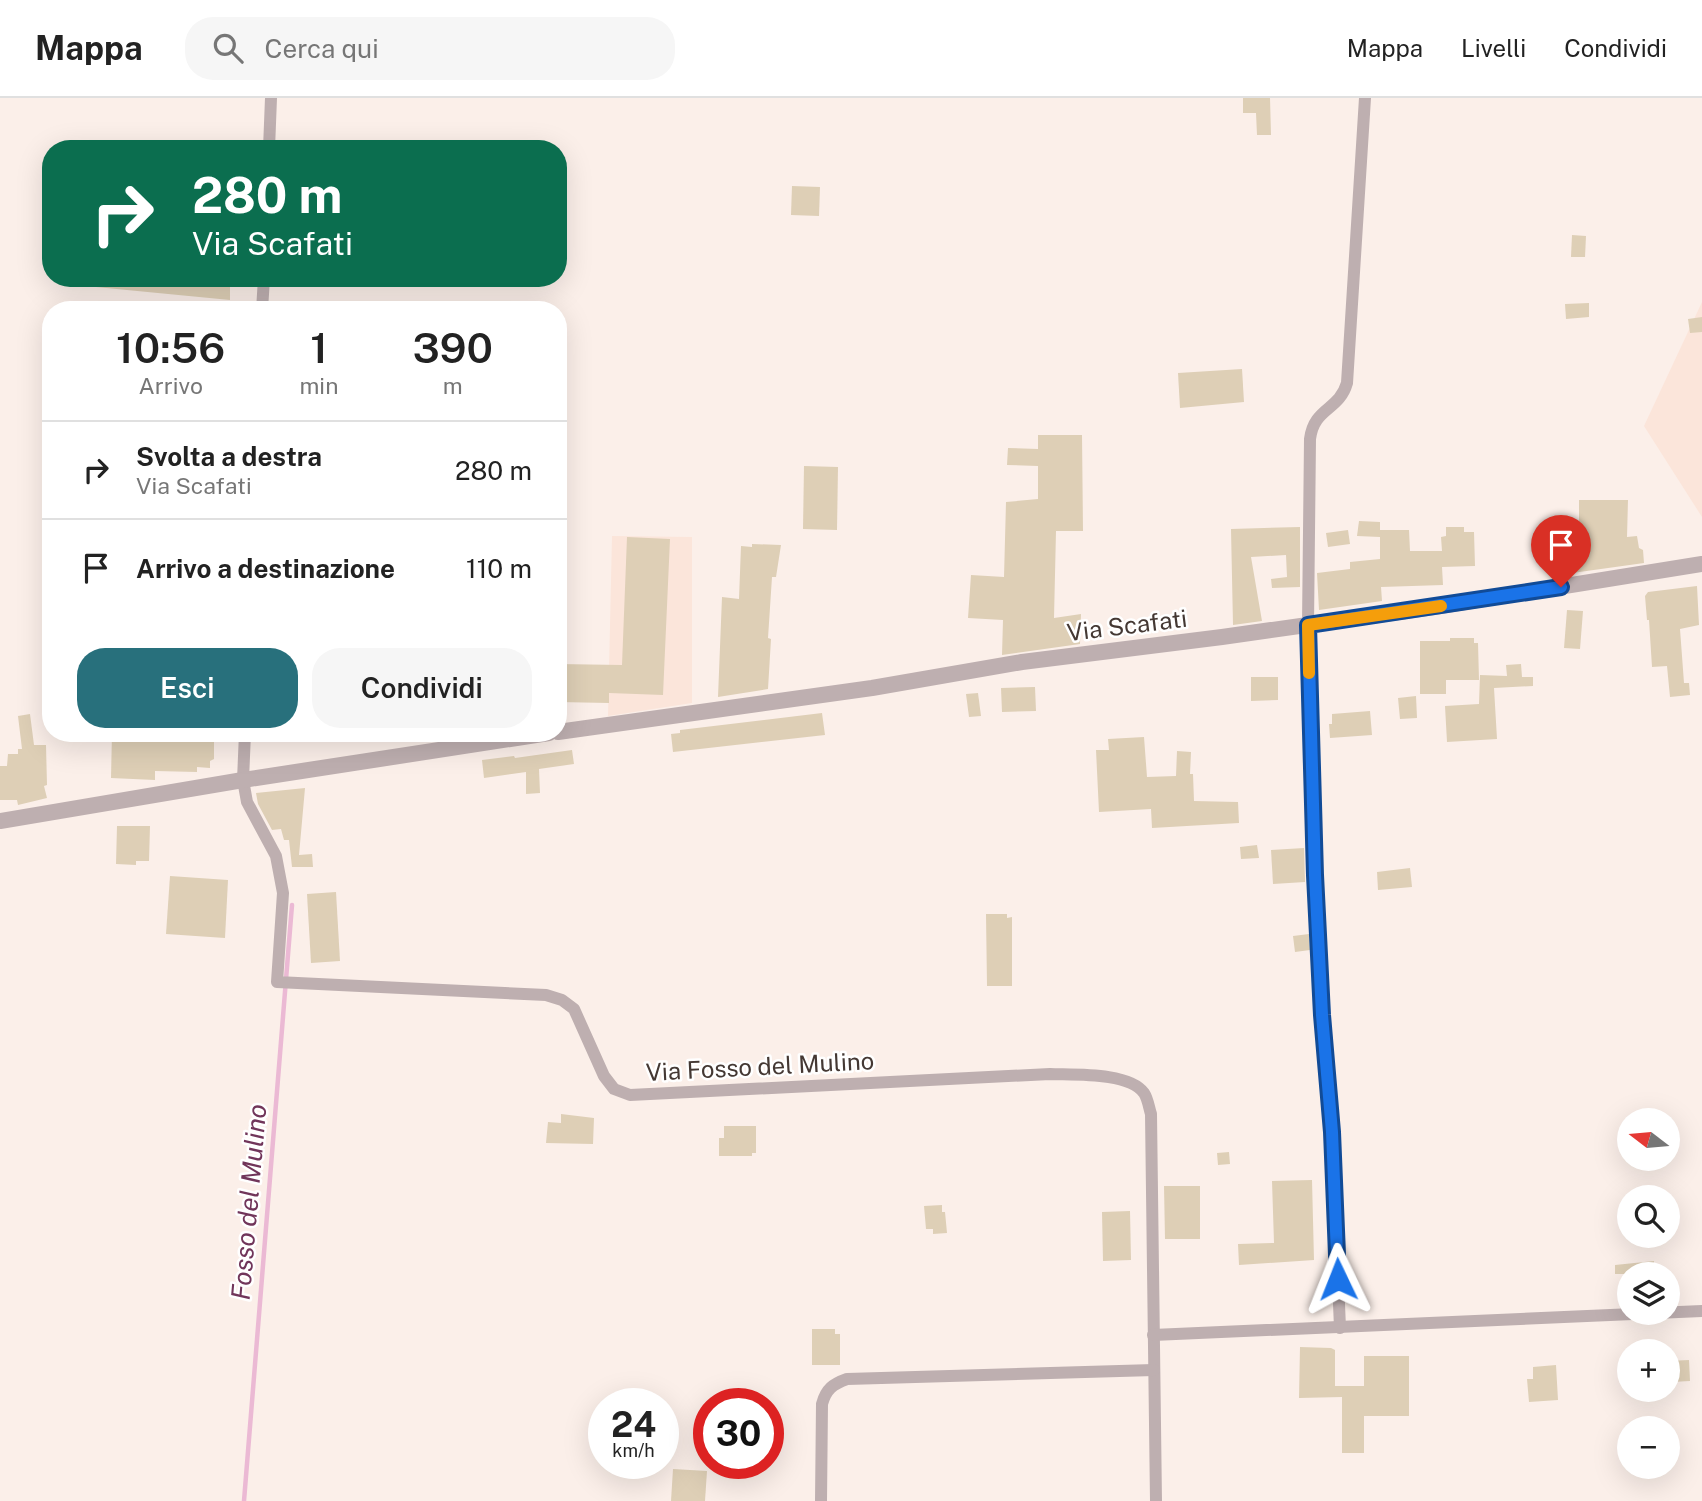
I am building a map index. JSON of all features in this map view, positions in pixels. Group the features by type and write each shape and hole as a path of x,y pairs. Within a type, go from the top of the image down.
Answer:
{"street":[{"path":"269,140 271,98"},
{"path":"1340,1328 1332,1132 1322,1015 1315,875 1308,625 1310,439 1311,427 1317,417 1337,402 1348,383 1365,98"},
{"name":"Via Scafati","path":"567,731 872,688 1022,662 1308,625 1702,564"},
{"name":"Via Fosso del Mulino","path":"245,742 243,780 247,802 276,856 284,893 277,982 546,995 562,1000 574,1009 604,1076 614,1088 630,1095 1050,1074 1112,1077 1135,1085 1144,1094 1151,1114 1156,1501"},
{"path":"0,821 491,742"},
{"path":"1153,1335 1702,1311"},
{"path":"821,1501 822,1404 824,1394 838,1382 847,1379 1154,1370"}],"shaded area":[{"path":"1702,302 1702,517 1644,426"},
{"path":"612,536 692,537 692,703 608,716"}],"building":[{"path":"1243,98 1270,98 1271,135 1257,135 1256,113 1243,113"},
{"path":"792,186 820,187 819,216 791,215"},
{"path":"1572,235 1586,236 1585,257 1571,257"},
{"path":"96,287 230,287 230,300"},
{"path":"1589,303 1589,317 1566,319 1565,304"},
{"path":"1702,317 1702,332 1690,333 1688,319"},
{"path":"1242,369 1244,402 1180,408 1178,373"},
{"path":"1038,435 1082,435 1083,531 1056,531 1054,618 1081,614 1080,644 1002,655 1003,620 968,618 971,575 1004,577 1006,502 1038,499 1038,466 1007,465 1008,448 1038,449"},
{"path":"804,466 838,467 837,530 803,529"},
{"path":"1579,500 1628,500 1627,537 1637,536 1639,548 1643,550 1644,563 1565,574 1563,551 1573,549 1574,522 1579,522"},
{"path":"1359,521 1380,522 1380,537 1357,536"},
{"path":"1300,527 1300,587 1272,588 1271,579 1287,577 1286,555 1251,557 1262,621 1233,625 1231,529"},
{"path":"1446,527 1464,527 1464,532 1474,532 1475,566 1442,567 1443,585 1381,587 1382,601 1319,610 1317,573 1350,569 1350,562 1380,559 1380,530 1409,530 1410,551 1442,551 1441,537 1446,536"},
{"path":"1348,530 1350,544 1328,547 1326,533"},
{"path":"627,537 670,539 663,695 609,693 609,703 567,702 567,664 622,665"},
{"path":"752,544 781,545 776,577 772,577 768,689 718,697 722,597 739,599 741,546 752,547"},
{"path":"1697,586 1699,625 1680,629 1684,683 1689,683 1690,695 1670,697 1667,666 1652,667 1645,596 1648,592"},
{"path":"1567,610 1583,611 1580,649 1564,648"},
{"path":"1450,638 1474,638 1474,643 1478,643 1479,680 1446,680 1446,694 1420,694 1420,641 1450,641"},
{"path":"1521,664 1522,677 1533,677 1533,686 1494,688 1497,739 1447,742 1445,706 1479,704 1480,675 1507,676 1506,665"},
{"path":"1251,677 1278,677 1278,700 1251,701"},
{"path":"1035,687 1036,711 1002,712 1001,688"},
{"path":"978,693 981,716 969,717 966,694"},
{"path":"1416,696 1417,718 1400,719 1398,698"},
{"path":"1370,711 1372,735 1330,738 1329,724 1332,724 1332,714"},
{"path":"822,713 825,735 673,752 671,734 680,733 680,730"},
{"path":"30,714 34,745 46,745 47,785 44,786 47,798 18,805 17,800 0,800 0,766 7,766 8,754 18,754 18,749 22,749 18,716"},
{"path":"1144,737 1147,777 1176,776 1177,751 1191,752 1190,774 1193,774 1194,801 1238,802 1239,823 1152,828 1151,809 1099,812 1096,750 1109,750 1108,739"},
{"path":"112,742 214,742 214,759 210,761 210,768 197,767 197,772 155,771 155,780 111,778"},
{"path":"572,750 574,764 539,769 540,793 526,794 526,772 484,778 482,760"},
{"path":"305,788 299,855 312,854 313,867 292,867 289,840 284,840 281,829 272,830 258,804 256,793"},
{"path":"117,826 150,826 149,861 136,861 136,865 116,864"},
{"path":"1257,845 1259,858 1241,859 1240,847"},
{"path":"1304,848 1305,882 1273,884 1271,850"},
{"path":"1410,868 1412,887 1378,890 1377,872"},
{"path":"170,876 228,880 225,938 166,934"},
{"path":"336,892 340,961 311,963 307,894"},
{"path":"986,914 1007,914 1007,918 1012,917 1012,986 987,986"},
{"path":"1309,934 1310,950 1295,952 1293,936"},
{"path":"561,1114 594,1118 593,1144 546,1143 548,1122 561,1123"},
{"path":"724,1126 756,1126 756,1153 752,1153 752,1156 719,1156 719,1138 724,1138"},
{"path":"1229,1152 1230,1164 1218,1165 1217,1153"},
{"path":"1312,1180 1314,1260 1239,1265 1238,1244 1274,1243 1272,1181"},
{"path":"1164,1186 1200,1186 1200,1239 1165,1239"},
{"path":"942,1205 947,1233 933,1234 933,1229 926,1229 924,1206"},
{"path":"1130,1211 1131,1260 1103,1261 1102,1212"},
{"path":"812,1329 835,1329 835,1334 840,1334 840,1365 812,1365"},
{"path":"1300,1347 1335,1350 1335,1386 1364,1386 1364,1356 1409,1356 1409,1416 1364,1416 1364,1453 1342,1453 1342,1397 1299,1398"},
{"path":"1680,1360 1689,1360 1690,1381 1680,1382"},
{"path":"1556,1365 1558,1400 1529,1402 1527,1379 1533,1379 1533,1367"},
{"path":"679,1469 693,1470 693,1479 706,1479 705,1501 671,1501 672,1479 679,1479"}],"waterway":[{"name":"Fosso del Mulino","path":"244,1501 292,905"}],"slow traffic":[{"path":"1309,673 1308,625 1441,606"}],"route":[{"path":"1338,1279 1332,1132 1322,1015 1315,875 1308,625 1561,587"}]}
